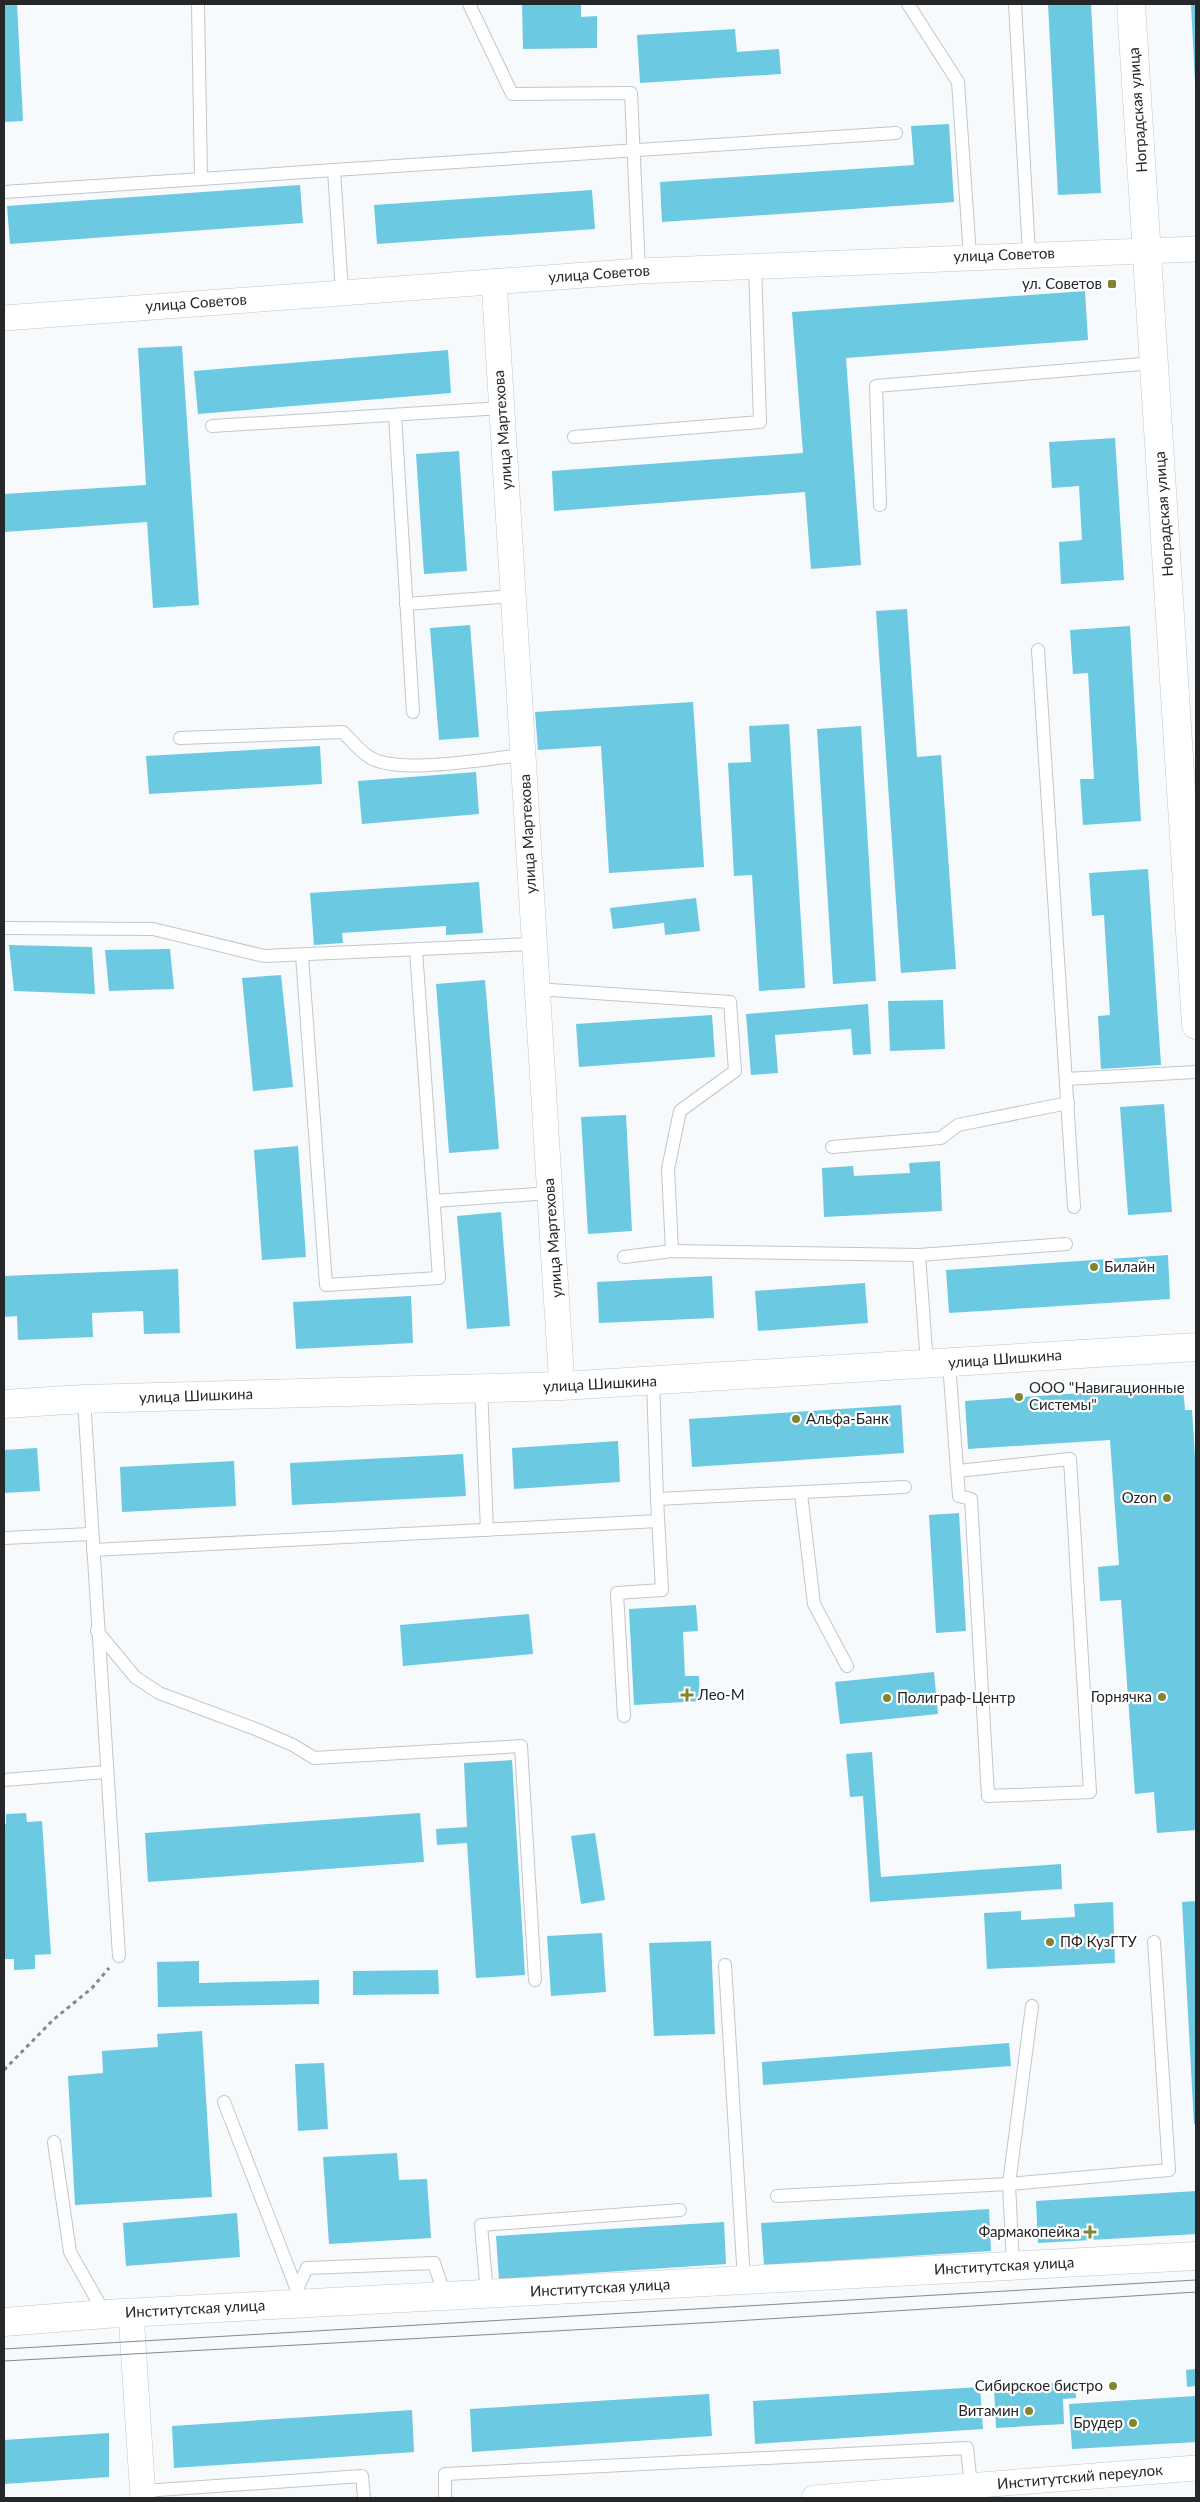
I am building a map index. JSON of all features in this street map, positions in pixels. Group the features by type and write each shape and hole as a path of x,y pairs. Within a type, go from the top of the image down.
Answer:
{"main road":[{"name":"Ноградская улица","path":"1131,4 1146,249 1183,750 1196,1025"},
{"name":"улица Шишкина","path":"4,1404 652,1382 1196,1347"},
{"name":"Институтская улица","path":"4,2322 132,2313 293,2297 445,2296 1196,2256"}],"street":[{"name":"улица Советов","path":"4,318 639,271 1146,249 1196,249"},
{"name":"улица Мартехова","path":"494,281 524,755 533,944 562,1386"},
{"path":"132,2313 143,2494"},
{"name":"Институтский переулок","path":"814,2498 1196,2468"}],"lane":[{"path":"198,4 202,179"},
{"path":"469,4 512,94 631,93 639,271"},
{"path":"908,4 958,82 970,256"},
{"path":"1016,4 1029,254"},
{"path":"4,192 896,133"},
{"path":"334,170 342,292"},
{"path":"574,437 760,422 755,265"},
{"path":"880,505 876,386 1154,363"},
{"path":"212,426 502,408"},
{"path":"394,415 413,712"},
{"path":"406,604 514,596"},
{"path":"1038,650 1074,1208"},
{"path":"180,738 343,732 372,758 388,764 409,766 524,755"},
{"path":"4,928 153,929 264,956 533,944"},
{"path":"302,955 326,1285 439,1278 416,950"},
{"path":"536,989 730,1002 735,1072 680,1111 668,1169 672,1252"},
{"path":"1066,1079 1196,1072"},
{"path":"832,1147 941,1138 958,1125 1068,1103"},
{"path":"434,1201 550,1193"},
{"path":"624,1257 672,1252 919,1255 1066,1244"},
{"path":"919,1255 958,1471 959,1496 971,1499 988,1796 1090,1792 1070,1460 958,1471"},
{"path":"624,1716 617,1593 662,1590 652,1382"},
{"path":"481,1388 488,1530"},
{"path":"84,1400 97,1631 119,1956"},
{"path":"657,1499 801,1494 905,1487"},
{"path":"801,1494 814,1604 848,1666"},
{"path":"93,1550 658,1521"},
{"path":"4,1538 91,1534"},
{"path":"97,1631 135,1678 159,1693 258,1730 293,1745 314,1758 521,1746 535,1980"},
{"path":"4,1780 106,1772"},
{"path":"777,2196 1009,2184 1168,2170 1154,1942"},
{"path":"725,1965 744,2280"},
{"path":"1013,2266 1009,2184 1032,2006"},
{"path":"224,2102 293,2297"},
{"path":"54,2142 70,2252 105,2314"},
{"path":"487,2294 481,2225 680,2210"},
{"path":"446,2498 445,2474 967,2448 971,2486"},
{"path":"143,2494 362,2476 364,2498"}],"path":[{"path":"4,2070 8,2063 52,2020 92,1988 119,1956"}],"building":[{"path":"4,4 17,4 23,121 4,122"},
{"path":"522,4 581,4 581,17 597,16 597,48 523,49"},
{"path":"1048,4 1091,4 1101,193 1058,195"},
{"path":"1191,4 1196,4 1196,83 1195,83"},
{"path":"735,29 737,52 779,49 781,74 640,83 637,35"},
{"path":"949,124 954,202 662,222 660,182 914,165 911,126"},
{"path":"300,185 303,223 10,244 7,206"},
{"path":"592,190 595,229 377,244 374,205"},
{"path":"1085,291 1088,340 846,358 861,565 811,569 805,492 554,511 552,471 803,453 792,312"},
{"path":"182,346 199,605 153,608 147,522 4,532 4,494 146,485 138,348"},
{"path":"448,350 451,393 198,414 194,371"},
{"path":"1115,438 1124,580 1061,584 1059,542 1082,540 1079,486 1052,488 1049,442"},
{"path":"459,451 467,571 424,574 416,454"},
{"path":"907,609 917,757 941,755 956,969 901,973 876,611"},
{"path":"470,625 479,737 439,740 430,628"},
{"path":"1130,626 1141,821 1083,825 1080,779 1094,779 1088,673 1073,674 1070,630"},
{"path":"693,702 704,867 609,873 601,746 538,750 535,712"},
{"path":"789,724 805,988 759,991 752,875 734,876 728,763 751,762 749,726"},
{"path":"861,726 876,981 833,984 817,729"},
{"path":"320,746 322,784 149,794 146,756"},
{"path":"476,772 479,814 362,824 358,781"},
{"path":"1148,869 1161,1065 1101,1069 1098,1016 1110,1015 1104,915 1092,916 1089,873"},
{"path":"479,882 483,933 446,935 446,926 342,933 343,943 314,945 310,893"},
{"path":"696,898 700,931 665,935 664,923 613,929 610,908"},
{"path":"9,945 92,947 95,994 14,991"},
{"path":"170,949 174,989 109,991 105,950"},
{"path":"281,975 293,1087 253,1091 242,978"},
{"path":"485,980 499,1149 449,1153 436,984"},
{"path":"943,1000 945,1049 890,1051 888,1001"},
{"path":"868,1004 871,1054 853,1055 851,1029 775,1035 778,1073 751,1075 746,1014"},
{"path":"712,1015 715,1057 579,1067 576,1024"},
{"path":"1164,1104 1172,1212 1128,1215 1120,1107"},
{"path":"626,1115 632,1231 588,1234 581,1117"},
{"path":"298,1146 306,1257 262,1260 254,1150"},
{"path":"940,1161 942,1211 824,1217 822,1168 853,1166 854,1176 910,1173 909,1163"},
{"path":"501,1212 510,1326 467,1329 457,1216"},
{"path":"1168,1255 1170,1299 949,1313 946,1270"},
{"path":"178,1269 180,1333 144,1334 143,1311 92,1313 93,1337 18,1340 17,1316 4,1317 4,1276"},
{"path":"712,1276 714,1318 599,1323 597,1282"},
{"path":"865,1283 868,1323 758,1331 755,1291"},
{"path":"411,1296 413,1343 296,1349 293,1302"},
{"name":"Горнячка","path":"1183,1386 1185,1410 1192,1410 1196,1472 1196,1830 1157,1833 1154,1792 1135,1794 1121,1600 1100,1601 1098,1567 1119,1565 1110,1440 968,1449 965,1401"},
{"path":"901,1405 904,1453 692,1467 689,1419"},
{"path":"618,1441 620,1482 514,1489 512,1448"},
{"path":"37,1448 40,1491 4,1493 4,1450"},
{"path":"463,1454 466,1496 292,1505 290,1463"},
{"path":"234,1461 236,1506 122,1512 120,1467"},
{"path":"959,1513 966,1631 936,1633 929,1515"},
{"path":"696,1605 698,1631 683,1632 685,1676 699,1676 700,1701 634,1705 629,1609"},
{"path":"529,1614 533,1654 403,1666 400,1625"},
{"name":"Полиграф-Центр","path":"934,1672 938,1714 840,1724 835,1682"},
{"path":"872,1752 881,1877 1061,1864 1062,1889 870,1902 863,1796 850,1797 846,1754"},
{"path":"512,1760 525,1975 476,1978 467,1843 437,1845 436,1829 467,1827 464,1763"},
{"path":"26,1813 27,1822 42,1821 51,1954 35,1955 35,1969 14,1970 14,1959 4,1959 4,1825 6,1824 6,1814"},
{"path":"420,1813 424,1862 148,1882 145,1833"},
{"path":"595,1833 605,1900 581,1904 571,1836"},
{"path":"1196,1901 1196,2124 1194,2124 1182,1902"},
{"name":"ПФ КузГТУ","path":"1113,1902 1115,1963 987,1969 984,1913 1021,1911 1021,1920 1075,1917 1074,1904"},
{"path":"602,1933 606,1992 551,1996 547,1936"},
{"path":"711,1941 715,2034 654,2036 649,1943"},
{"path":"199,1961 199,1983 319,1980 319,2004 158,2007 157,1962"},
{"path":"438,1970 439,1994 353,1995 353,1971"},
{"path":"202,2031 212,2197 75,2205 68,2076 103,2073 102,2051 158,2047 157,2034"},
{"path":"1009,2043 1011,2066 763,2085 762,2062"},
{"path":"324,2063 328,2129 298,2131 295,2064"},
{"path":"397,2153 399,2180 427,2179 431,2238 329,2244 323,2157"},
{"path":"1196,2191 1196,2234 1038,2243 1036,2201"},
{"path":"989,2209 991,2251 764,2265 761,2223"},
{"path":"237,2213 240,2257 126,2266 123,2223"},
{"path":"724,2222 726,2264 499,2279 496,2236"},
{"path":"1196,2369 1196,2386 1187,2387 1186,2370"},
{"name":"Витамин","path":"1075,2382 1076,2398 1063,2399 1064,2424 996,2428 994,2387"},
{"path":"980,2387 983,2429 755,2444 753,2401"},
{"path":"709,2394 712,2436 472,2452 470,2409"},
{"name":"Брудер","path":"1196,2396 1196,2442 1072,2449 1069,2404"},
{"path":"412,2410 414,2452 174,2468 172,2426"},
{"path":"109,2433 109,2477 4,2484 4,2440"}],"tram line":[{"path":"4,2349 1196,2280"},
{"path":"4,2361 719,2322 1196,2292"}],"place":[{"name":"ул. Советов","path":"1112,284"},
{"name":"Билайн","path":"1094,1267"},
{"name":"ООО \"Навигационные Системы\"","path":"1019,1397"},
{"name":"Альфа-Банк","path":"796,1419"},
{"name":"Ozon","path":"1167,1498"},
{"name":"Лео-М","path":"687,1695"},
{"name":"Горнячка","path":"1162,1697"},
{"name":"Полиграф-Центр","path":"887,1698"},
{"name":"ПФ КузГТУ","path":"1050,1942"},
{"name":"Фармакопейка","path":"1090,2232"},
{"name":"Сибирское бистро","path":"1113,2386"},
{"name":"Витамин","path":"1029,2411"},
{"name":"Брудер","path":"1133,2423"}]}
